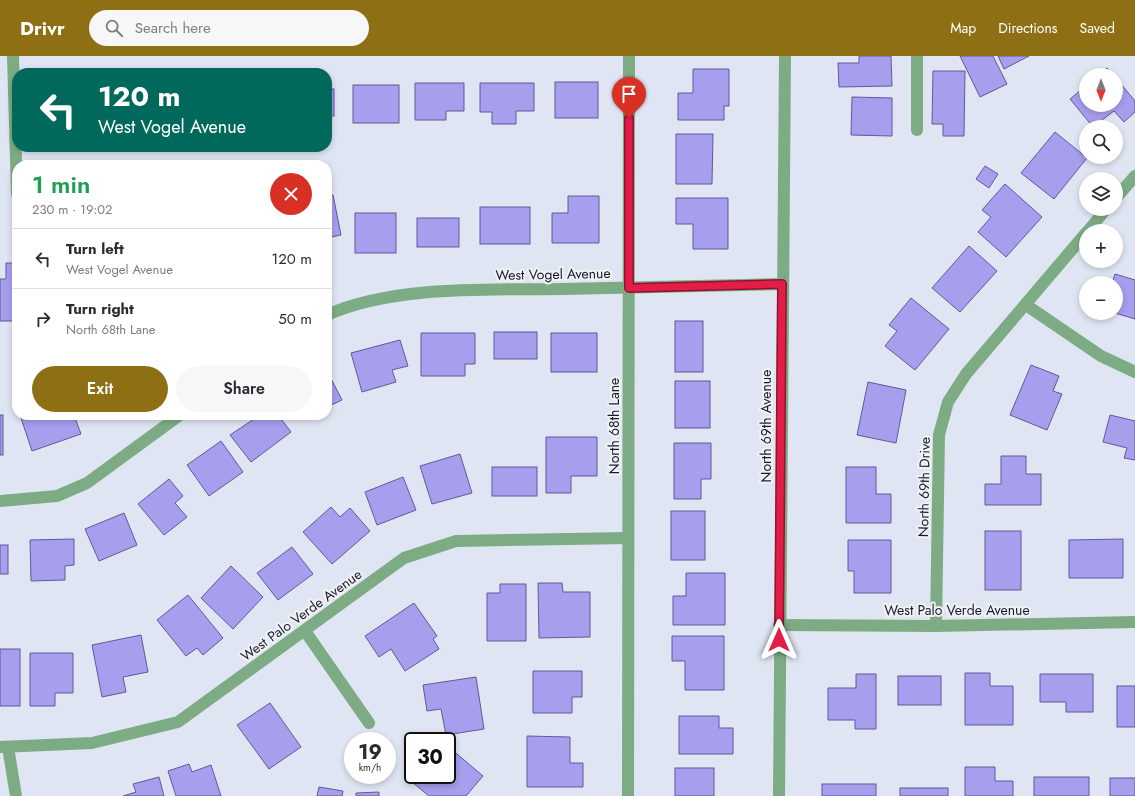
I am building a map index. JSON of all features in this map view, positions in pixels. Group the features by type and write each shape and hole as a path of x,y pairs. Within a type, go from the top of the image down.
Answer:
{"street":[{"path":"13,56 13,68"},
{"name":"North 68th Lane","path":"628,796 629,56"},
{"name":"North 69th Avenue","path":"779,796 779,625 785,56"},
{"path":"916,130 917,56"},
{"path":"1123,190 1135,176"},
{"name":"North 69th Drive","path":"1094,224 1100,216"},
{"name":"North 69th Drive","path":"936,626 939,435 948,402 966,374 1079,242"},
{"name":"West Vogel Avenue","path":"332,313 342,308 385,297 474,290 782,284"},
{"path":"1026,305 1101,356 1135,372"},
{"path":"0,501 57,496 87,483 173,420"},
{"name":"West Palo Verde Avenue","path":"4,747 92,743 178,722 404,558 456,541 628,538"},
{"name":"West Palo Verde Avenue","path":"779,625 936,626 1135,622"},
{"path":"305,631 369,723"},
{"path":"4,747 16,796"}],"building":[{"path":"859,56 891,56 892,86 839,87 838,63 859,63"},
{"path":"960,56 993,56 1007,84 980,97"},
{"path":"998,56 1029,56 1004,69"},
{"path":"693,69 729,69 729,106 724,106 724,120 678,120 678,93 693,93"},
{"path":"933,71 965,71 964,136 943,136 943,124 932,124"},
{"path":"555,82 598,82 598,118 555,118"},
{"path":"415,83 464,83 464,111 446,111 446,120 415,120"},
{"path":"480,83 534,83 534,111 516,111 516,124 492,124 492,112 480,112"},
{"path":"353,85 399,85 399,123 353,123"},
{"path":"1123,86 1135,101 1135,112 1124,122 1115,112 1123,112"},
{"path":"332,89 334,89 334,116 332,116"},
{"path":"1079,92 1079,110 1070,99"},
{"path":"852,97 892,98 892,136 851,135"},
{"path":"1081,112 1113,112 1102,120 1087,120"},
{"path":"1055,132 1079,152 1079,164 1082,164 1054,199 1021,173"},
{"path":"676,134 713,134 712,184 676,184"},
{"path":"985,166 998,174 989,188 976,179"},
{"path":"1005,184 1042,217 1006,257 978,232 991,217 982,210"},
{"path":"332,195 341,235 332,237"},
{"path":"568,196 599,196 599,243 552,243 552,213 568,213"},
{"path":"676,198 728,198 728,249 693,249 693,224 676,224"},
{"path":"480,207 530,207 530,244 480,244"},
{"path":"355,213 396,213 396,253 355,253"},
{"path":"417,218 459,218 459,247 417,247"},
{"path":"969,246 997,271 960,312 932,288"},
{"path":"6,263 12,263 12,321 0,321 0,279 6,279"},
{"path":"1123,276 1135,280 1135,319 1123,315"},
{"path":"911,298 949,329 915,370 885,346 897,331 889,325"},
{"path":"675,321 703,321 703,372 675,372"},
{"path":"494,332 537,332 537,359 494,359"},
{"path":"421,333 475,333 475,364 465,364 465,376 421,376"},
{"path":"551,333 597,333 597,372 551,372"},
{"path":"400,340 408,366 392,370 396,382 362,392 351,353"},
{"path":"1031,365 1059,376 1053,391 1062,394 1047,430 1010,415"},
{"path":"332,381 342,400 332,405"},
{"path":"675,381 710,381 710,428 675,428"},
{"path":"868,382 906,390 896,443 857,435"},
{"path":"0,415 3,415 3,455 0,455"},
{"path":"1110,415 1135,421 1135,460 1124,458 1127,448 1103,442"},
{"path":"22,420 76,420 81,434 32,451"},
{"path":"252,420 282,420 291,432 251,462 230,435"},
{"path":"546,437 597,437 597,476 571,476 571,493 546,493"},
{"path":"221,441 243,472 209,496 187,465"},
{"path":"674,443 711,443 711,479 701,479 701,499 674,499"},
{"path":"460,454 472,493 432,504 420,466"},
{"path":"1001,456 1026,456 1026,474 1041,474 1041,505 985,505 985,484 1001,484"},
{"path":"492,467 537,467 537,496 492,496"},
{"path":"846,467 876,467 876,494 891,494 891,523 846,523"},
{"path":"403,477 416,510 377,525 365,492"},
{"path":"169,479 183,496 175,503 187,517 164,535 138,504"},
{"path":"331,507 340,517 350,508 370,531 332,564 303,532"},
{"path":"671,511 705,511 705,560 671,560"},
{"path":"124,513 137,545 99,561 85,529"},
{"path":"985,531 1021,531 1021,590 985,590"},
{"path":"74,539 74,565 65,566 65,580 31,581 30,540"},
{"path":"1123,539 1123,578 1069,578 1069,540"},
{"path":"848,540 891,540 891,593 854,593 854,571 848,571"},
{"path":"0,545 8,545 8,574 0,574"},
{"path":"292,547 313,574 278,600 257,573"},
{"path":"231,566 263,597 233,629 201,598"},
{"path":"686,573 725,573 725,625 673,625 673,596 686,596"},
{"path":"538,583 562,583 563,592 590,592 590,637 539,638"},
{"path":"500,584 526,584 526,641 487,641 487,593 500,593"},
{"path":"188,595 223,638 203,655 197,648 186,656 157,620"},
{"path":"414,603 437,636 433,639 439,649 405,671 391,649 379,657 365,636"},
{"path":"141,635 148,672 123,677 126,692 102,697 92,645"},
{"path":"672,636 724,636 724,690 685,690 685,661 672,661"},
{"path":"0,649 20,649 20,706 0,706"},
{"path":"30,653 73,653 73,693 55,693 55,706 30,706"},
{"path":"533,671 582,671 582,697 572,697 572,713 533,713"},
{"path":"965,673 990,673 990,686 1013,686 1013,725 965,725"},
{"path":"856,674 876,674 876,729 855,729 855,720 828,720 828,688 856,688"},
{"path":"1040,674 1093,674 1093,712 1066,712 1066,702 1040,702"},
{"path":"898,676 941,676 941,705 898,705"},
{"path":"476,677 484,729 456,733 456,732 445,732 441,709 427,711 423,685"},
{"path":"1117,686 1135,686 1135,727 1117,727"},
{"path":"270,703 301,747 269,769 237,725"},
{"path":"679,716 719,716 719,728 733,728 733,754 679,754"},
{"path":"527,736 570,737 570,763 583,763 583,787 527,787"},
{"path":"456,753 483,776 466,796 429,796 414,784 456,784"},
{"path":"189,764 192,772 211,765 221,796 176,796 168,771"},
{"path":"965,767 995,767 995,781 1013,781 1013,796 965,796"},
{"path":"675,768 714,768 714,796 675,796"},
{"path":"159,777 164,796 123,796 136,792 133,784"},
{"path":"1034,777 1089,777 1089,796 1034,796"},
{"path":"1110,778 1135,778 1135,796 1110,796"},
{"path":"822,784 876,784 876,796 822,796"},
{"path":"319,787 343,791 342,796 317,796"},
{"path":"900,788 948,788 948,796 900,796"},
{"path":"379,792 379,796 356,796 356,793"}],"route":[{"path":"629,118 629,288 782,284 779,640"}]}
